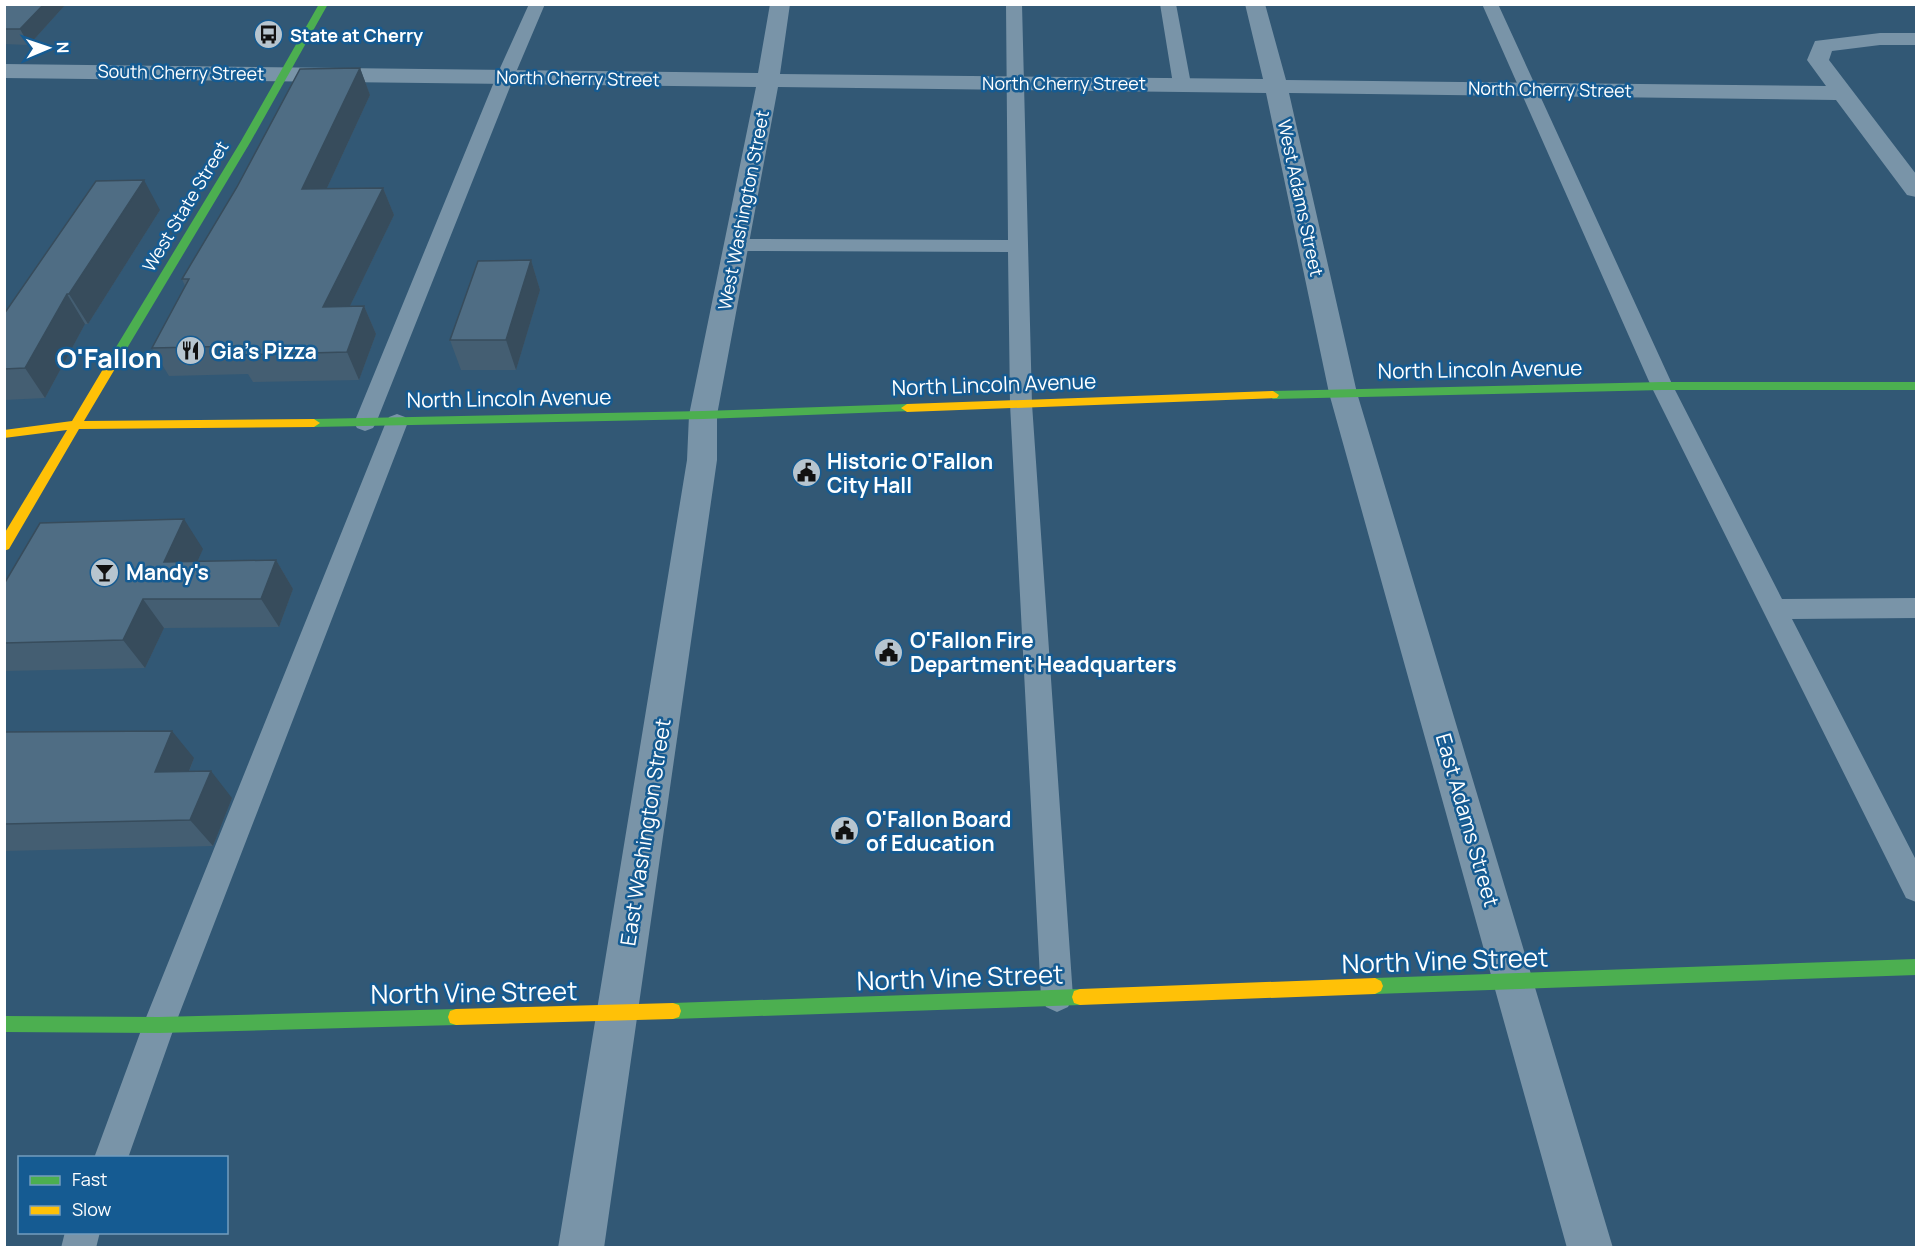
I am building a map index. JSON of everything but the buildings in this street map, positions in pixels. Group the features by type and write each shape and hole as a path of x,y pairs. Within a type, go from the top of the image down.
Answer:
{"main road":[{"name":"West State Street","path":"4,546 74,425 286,74 324,4"},
{"name":"North Lincoln Avenue","path":"4,434 74,425 366,423 703,415 1343,393 1662,386 1917,386"},
{"name":"North Vine Street","path":"4,1024 159,1025 618,1013 1917,967"}],"street":[{"name":"West Washington Street","path":"703,415 768,80 780,4"},
{"name":"West Adams Street","path":"1255,4 1276,85 1343,393"},
{"path":"1913,180 1818,60 1823,46 1849,41 1917,39"},
{"name":"South Cherry Street","path":"4,71 286,74"},
{"name":"North Cherry Street","path":"286,74 1842,93"},
{"name":"East Adams Street","path":"1343,393 1590,1248"},
{"name":"East Washington Street","path":"581,1248 702,460 703,415"}],"lane":[{"path":"366,423 505,76 537,4"},
{"path":"1014,4 1021,404 1057,998"},
{"path":"1168,4 1182,84"},
{"path":"1490,4 1662,386 1917,889"},
{"path":"736,245 1018,246"},
{"path":"112,1156 159,1025 398,422"},
{"path":"1775,609 1917,608"}],"traffic: fast":[{"path":"113,362 246,141 324,4"},
{"path":"1273,395 1662,386 1916,386"},
{"path":"314,423 703,415 907,408"},
{"path":"1375,986 1916,967"},
{"path":"673,1011 1080,997"},
{"path":"4,1024 159,1025 456,1017"}],"traffic: slow":[{"path":"4,546 113,362"},
{"path":"907,408 1273,395"},
{"path":"4,434 74,425 314,423"},
{"path":"1080,997 1375,986"},
{"path":"456,1017 673,1011"}],"place":[{"name":"State at Cherry","path":"269,35"},
{"name":"Gia's Pizza","path":"190,351"},
{"name":"Historic O'Fallon City Hall","path":"806,473"},
{"name":"Mandy's","path":"105,572"},
{"name":"O'Fallon Fire Department Headquarters","path":"889,652"},
{"name":"O'Fallon Board of Education","path":"845,831"}],"district":[{"name":"O'Fallon","path":"109,357"}]}
